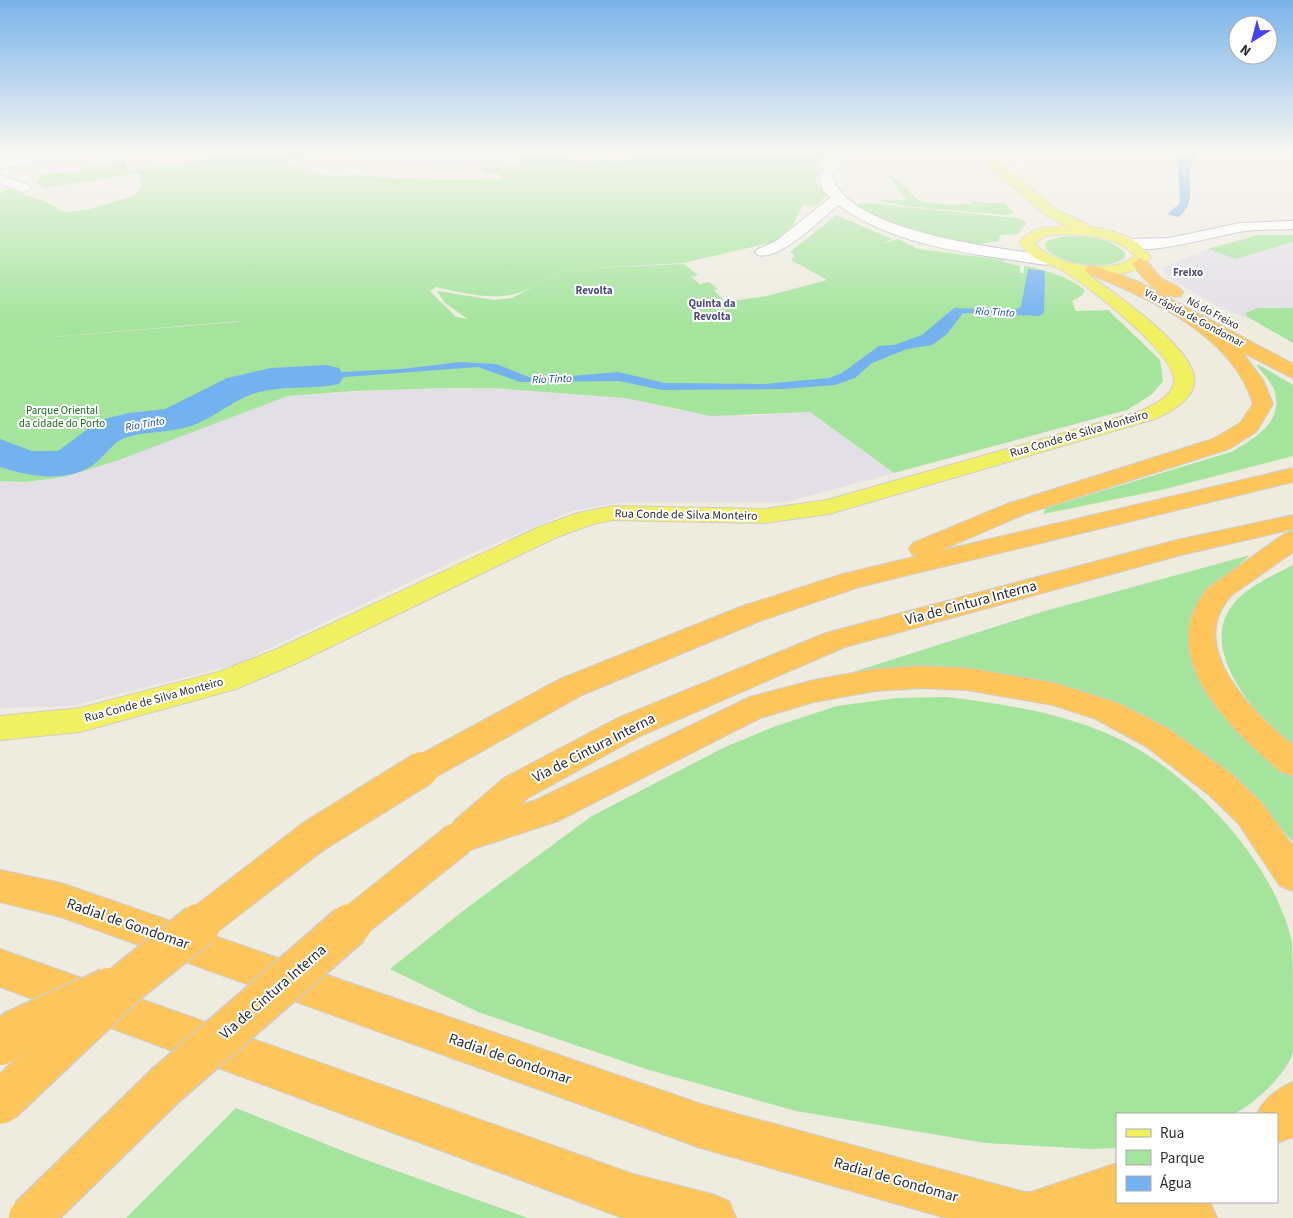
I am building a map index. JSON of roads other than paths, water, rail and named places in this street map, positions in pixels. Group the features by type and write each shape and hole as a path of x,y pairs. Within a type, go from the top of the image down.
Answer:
{"highway":[{"name":"Nó do Freixo","path":"1140,261 1156,281 1293,356"},
{"name":"Via rápida de Gondomar","path":"1093,270 1133,286 1200,324 1245,345 1293,372"},
{"path":"0,1103 129,980 314,836 422,769 571,686 750,614 852,580 1016,509 1221,444 1236,437 1256,417 1262,404 1259,388 1250,371 1200,324"},
{"path":"852,580 1293,475"},
{"name":"Via de Cintura Interna","path":"30,1218 166,1085 378,901 458,838 516,788 629,727 836,640 1177,548 1293,522"},
{"path":"1293,540 1241,574 1224,588 1212,602 1204,616 1201,634 1204,653 1211,672 1224,695 1269,742 1293,763"},
{"path":"458,838 546,811 750,709 814,691 875,680 920,677 967,678 1054,694 1107,712 1158,738 1221,785 1250,813 1293,875"},
{"name":"Radial de Gondomar","path":"0,886 61,900 701,1126 1024,1216"},
{"path":"0,968 633,1198 712,1218"},
{"path":"0,1044 16,1032 129,980"},
{"path":"1278,1120 1293,1104"},
{"path":"1024,1216 1116,1186"},
{"path":"1024,1216 1193,1218"}],"main road":[{"path":"1047,209 1072,224 1130,244 1139,250 1143,257 1140,261 1122,269 1093,270 1056,263"},
{"path":"1028,240 1031,227 1029,218"},
{"path":"1028,240 1037,233 1065,230 1100,234"},
{"name":"Rua Conde de Silva Monteiro","path":"0,728 80,720 225,681 287,656 548,532 587,518 637,512 764,516 796,513 829,506 1148,415 1166,408 1182,388 1184,376 1169,349 1056,263 1028,249 1028,240"}],"street":[{"path":"763,252 781,244 826,209"},
{"path":"854,209 912,236 943,244 1056,263"},
{"path":"1130,244 1169,243 1216,234 1240,227 1293,225"},
{"path":"1140,261 1193,245 1216,234"},
{"path":"975,249 1028,240"}],"water":[{"path":"1173,209 1186,209 1178,217 1167,214"},
{"path":"1028,269 1045,271 1044,313 1039,316 963,313 947,334 932,345 907,349 872,363 855,378 835,385 784,389 662,390 619,381 520,382 478,367 264,383 250,379 260,376 402,369 460,362 496,364 529,377 548,378 618,372 665,383 764,384 829,378 842,373 879,346 894,345 922,335 954,308 1014,310 1021,307"}],"waterway":[{"name":"Rio Tinto","path":"0,451 32,463 66,462 73,460 114,428 178,418 240,386 271,379 326,376"}],"district":[{"name":"Freixo","path":"1188,272"},
{"name":"Revolta","path":"594,290"},
{"name":"Quinta da Revolta","path":"712,309"}],"park label":[{"name":"Parque Oriental da cidade do Porto","path":"62,416"}]}
